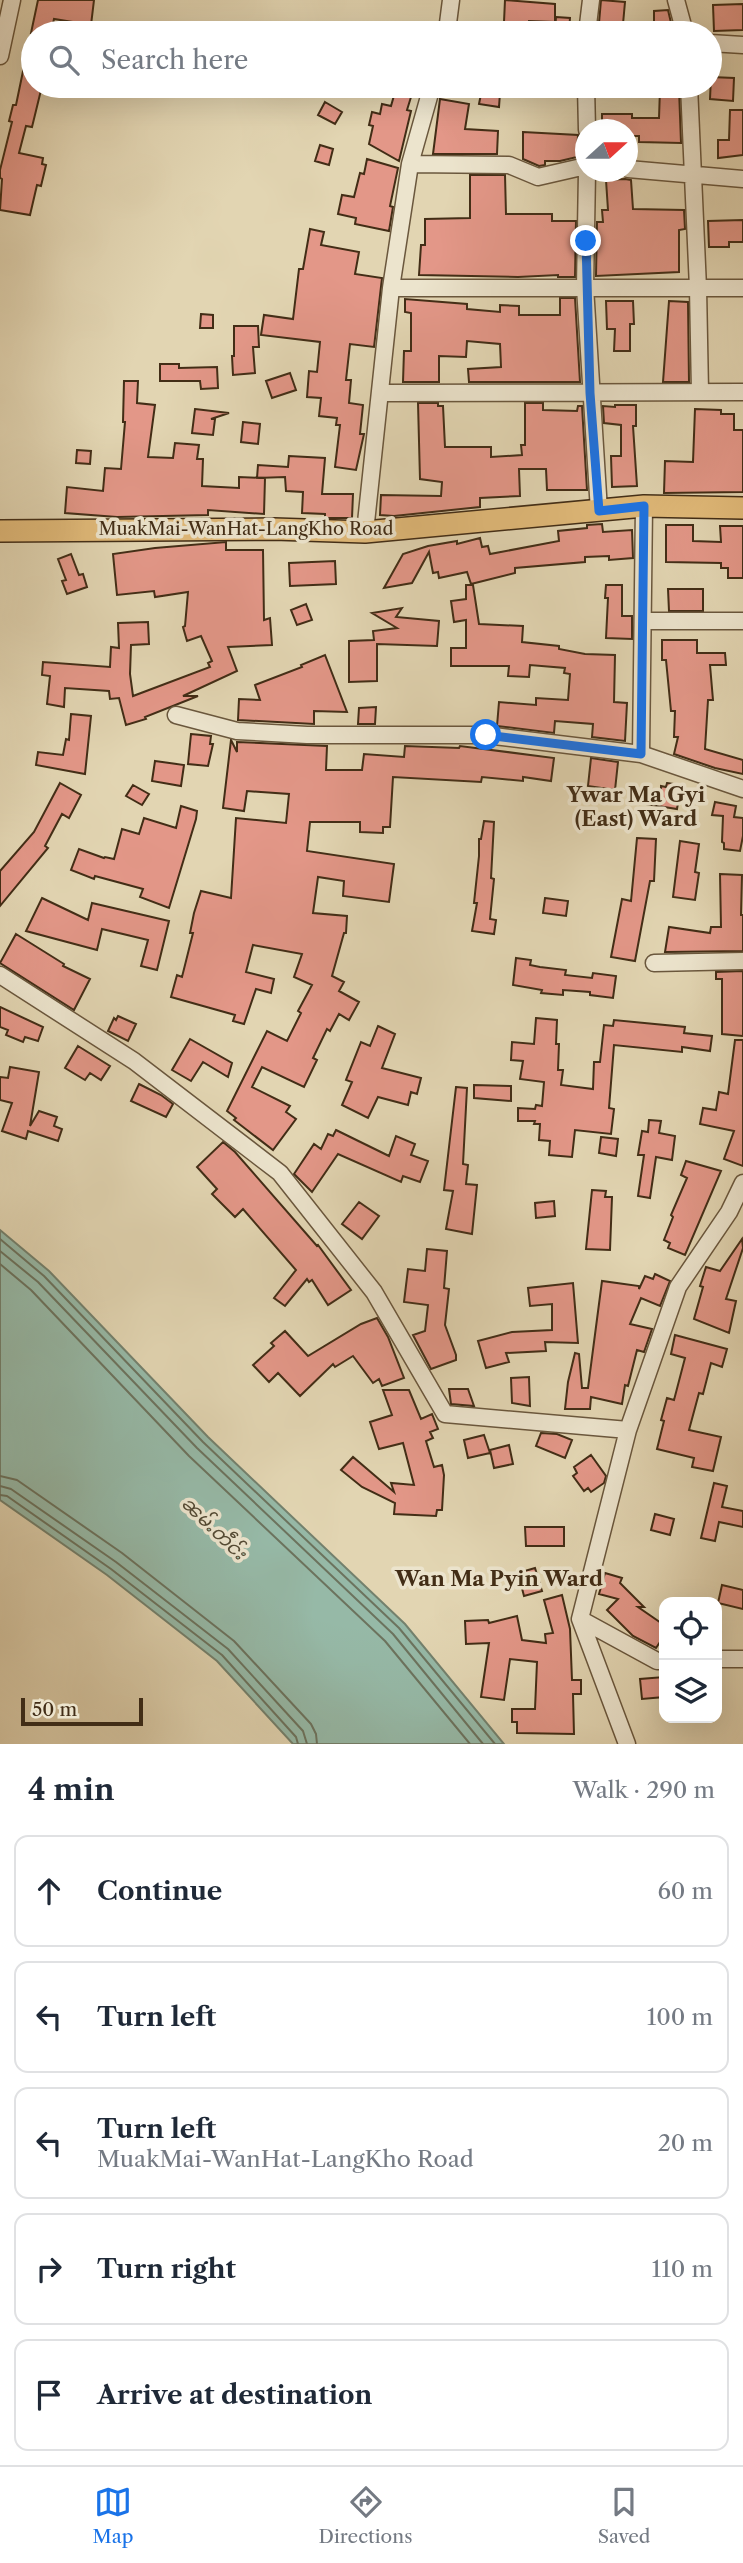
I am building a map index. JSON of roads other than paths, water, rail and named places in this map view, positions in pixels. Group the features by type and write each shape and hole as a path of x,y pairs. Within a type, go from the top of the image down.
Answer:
{"main road":[{"name":"MuakMai-WanHat-LangKho Road","path":"0,531 274,529 365,532 644,506 743,508"}],"street":[{"path":"0,57 12,0"},
{"path":"448,21 451,0"},
{"path":"588,21 591,0"},
{"path":"676,0 682,21"},
{"path":"722,44 743,45"},
{"path":"365,532 391,288 410,164 429,98"},
{"path":"586,98 587,119"},
{"path":"690,98 700,392"},
{"path":"410,164 509,165 538,177 575,171"},
{"path":"638,170 743,179"},
{"path":"586,182 590,393 599,511"},
{"path":"391,288 743,288"},
{"path":"381,393 743,392"},
{"path":"641,754 644,506"},
{"path":"644,621 743,621"},
{"path":"176,715 237,731 307,735 486,735 641,754 743,789"},
{"path":"654,963 743,961"},
{"path":"0,975 134,1061 280,1173 374,1292 445,1415 628,1430"},
{"path":"627,1744 580,1619 628,1430 678,1287 729,1212 743,1183"},
{"path":"580,1619 659,1661"},
{"path":"722,1659 743,1659"}],"water":[{"name":"ၼမ်ႉတဵင်း","path":"0,1230 49,1271 208,1437 405,1624 504,1744 293,1744 217,1661 107,1575 0,1500"}],"district":[{"name":"Ywar Ma Gyi (East) Ward","path":"636,806"},
{"name":"Wan Ma Pyin Ward","path":"499,1578"}]}
